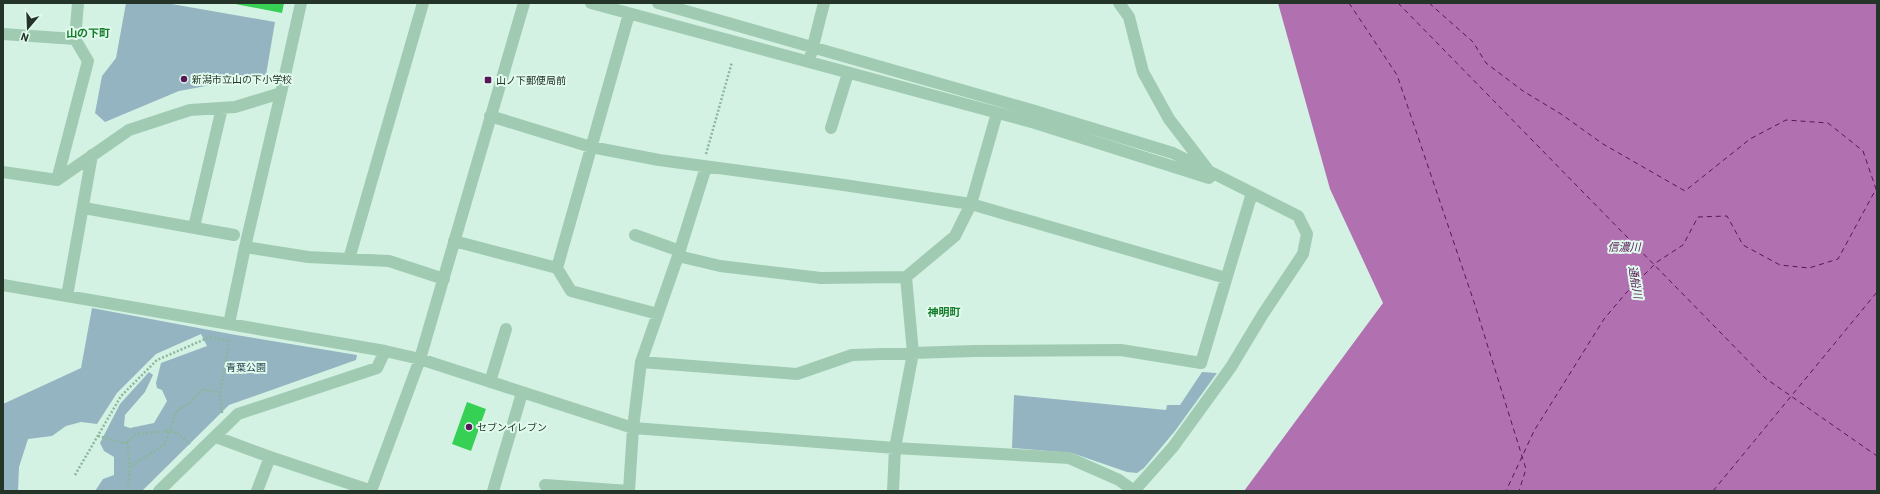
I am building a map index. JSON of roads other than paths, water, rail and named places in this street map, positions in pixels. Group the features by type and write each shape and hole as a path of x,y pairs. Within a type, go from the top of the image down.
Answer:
{"street":[{"path":"57,180 88,61 75,39 78,3"},
{"path":"229,324 245,247 301,3"},
{"path":"349,259 423,3"},
{"path":"219,433 270,457 371,491 420,359 524,3"},
{"path":"591,3 997,113 1247,190"},
{"path":"3,285 385,351 420,359 633,428 895,448 1069,458 1119,480 1134,491 1173,447 1231,367 1263,314 1303,254 1307,234 1298,216 1166,151 1035,110 658,3"},
{"path":"808,62 824,3"},
{"path":"1119,3 1130,17 1143,72 1169,119 1209,171"},
{"path":"629,14 558,268 571,291 658,314"},
{"path":"3,34 75,39"},
{"path":"831,128 848,73"},
{"path":"3,172 57,180 129,130 190,110 235,107 281,93"},
{"path":"194,227 222,108"},
{"path":"635,235 679,253 720,266 821,278 906,277 955,236 972,204 997,113"},
{"path":"490,116 591,147 659,160 972,204 1226,278"},
{"path":"67,296 84,208 92,155"},
{"path":"545,485 629,491 633,428 641,362 679,253 704,166"},
{"path":"641,362 796,374 852,356 913,353 1121,350 1201,363 1226,278 1247,190"},
{"path":"84,208 234,235"},
{"path":"454,241 558,268"},
{"path":"245,247 308,258 389,261 444,279"},
{"path":"893,491 895,448 913,353 906,277"},
{"path":"490,382 506,330"},
{"path":"160,491 238,414 377,368 385,351"},
{"path":"493,491 522,393"},
{"path":"257,491 270,457"}],"water":[{"name":"信濃川","path":"1278,3 1877,3 1877,491 1244,491 1383,303 1330,189"}],"place":[{"name":"新潟市立山の下小学校","path":"184,79"},
{"name":"山ノ下郵便局前","path":"488,80"},
{"name":"セブンイレブン","path":"469,427"}],"district":[{"name":"山の下町","path":"88,32"},
{"name":"神明町","path":"944,311"}],"water label":[{"name":"通船川","path":"1636,282"}],"park label":[{"name":"青葉公園","path":"246,367"}]}
